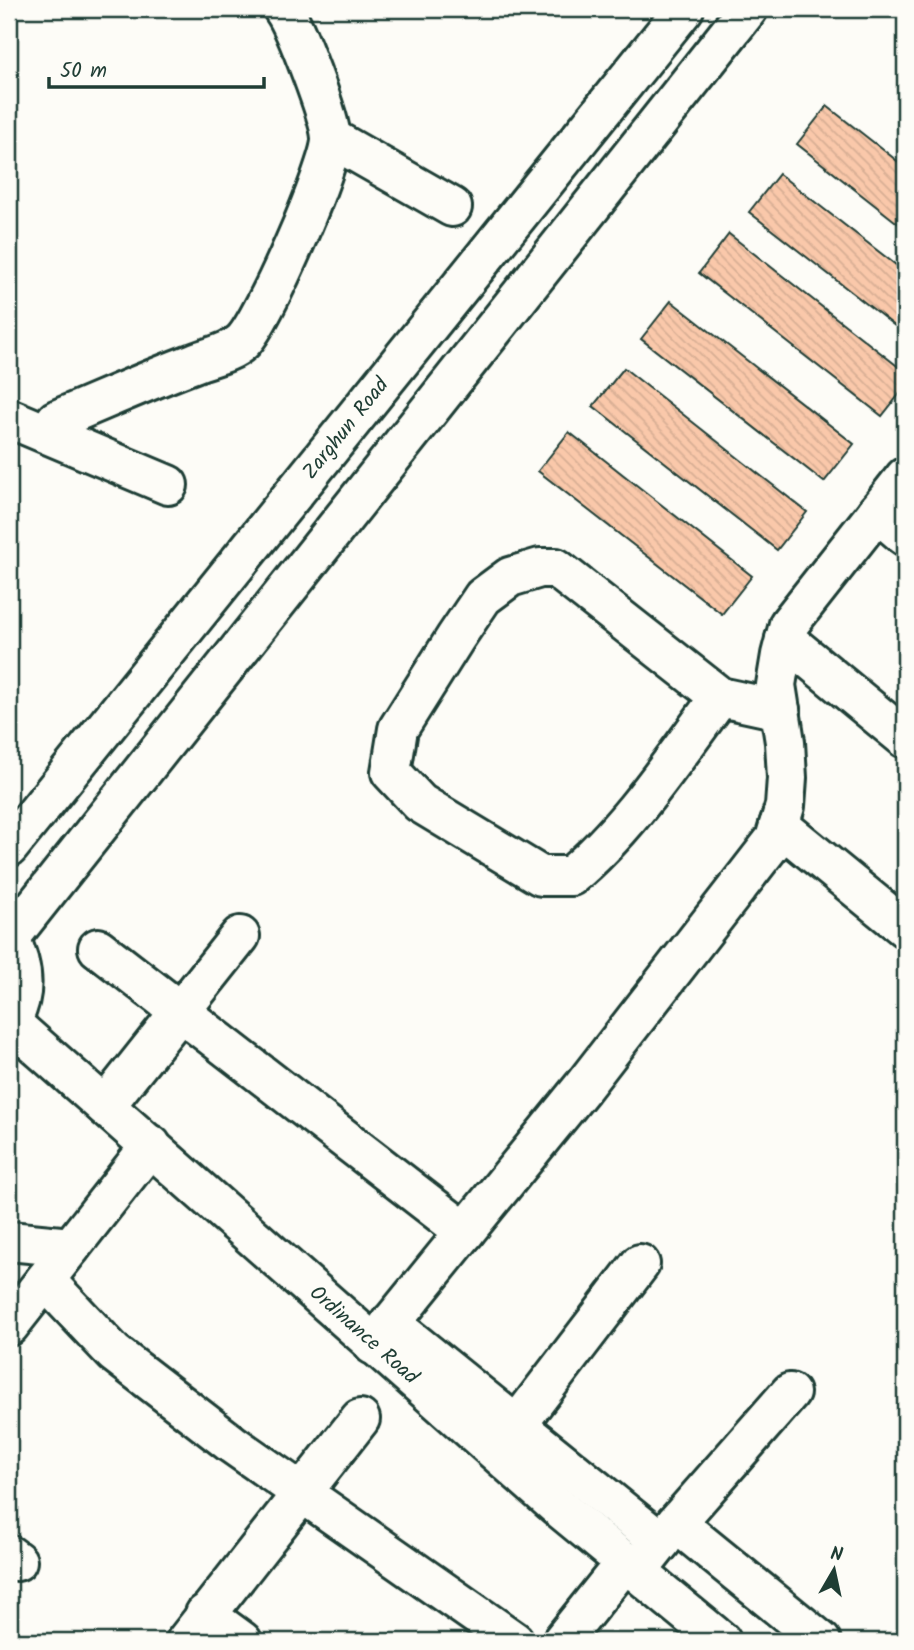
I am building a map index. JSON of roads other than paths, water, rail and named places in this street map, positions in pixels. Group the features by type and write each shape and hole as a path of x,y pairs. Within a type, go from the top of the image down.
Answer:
{"street":[{"name":"Zarghun Road","path":"9,847 684,9"},
{"path":"10,1024 22,993 21,966 9,937 747,9"},
{"path":"56,420 195,362 229,351 244,340 260,315 313,202 327,163 331,138 315,84 286,10"},
{"path":"331,138 452,207"},
{"path":"9,418 168,485"},
{"path":"821,1641 382,1334 582,1088 775,839 785,806 787,778 785,742 776,685 789,624 891,524 905,477"},
{"path":"720,696 622,823 588,862 571,876 541,876 420,803 391,772 398,729 484,597 510,577 540,568 556,568 720,696 780,710"},
{"path":"785,639 905,738"},
{"path":"779,825 905,928"},
{"path":"105,1106 240,936"},
{"path":"98,948 465,1232"},
{"name":"Ordinance Road","path":"10,1024 151,1145 382,1334 557,1506 721,1641"},
{"path":"9,1326 151,1145"},
{"path":"9,1241 71,1247"},
{"path":"516,1426 640,1264"},
{"path":"45,1280 114,1353 232,1444 513,1641"},
{"path":"562,1641 631,1566 668,1533 790,1393"},
{"path":"242,1641 195,1628 360,1419"}]}
